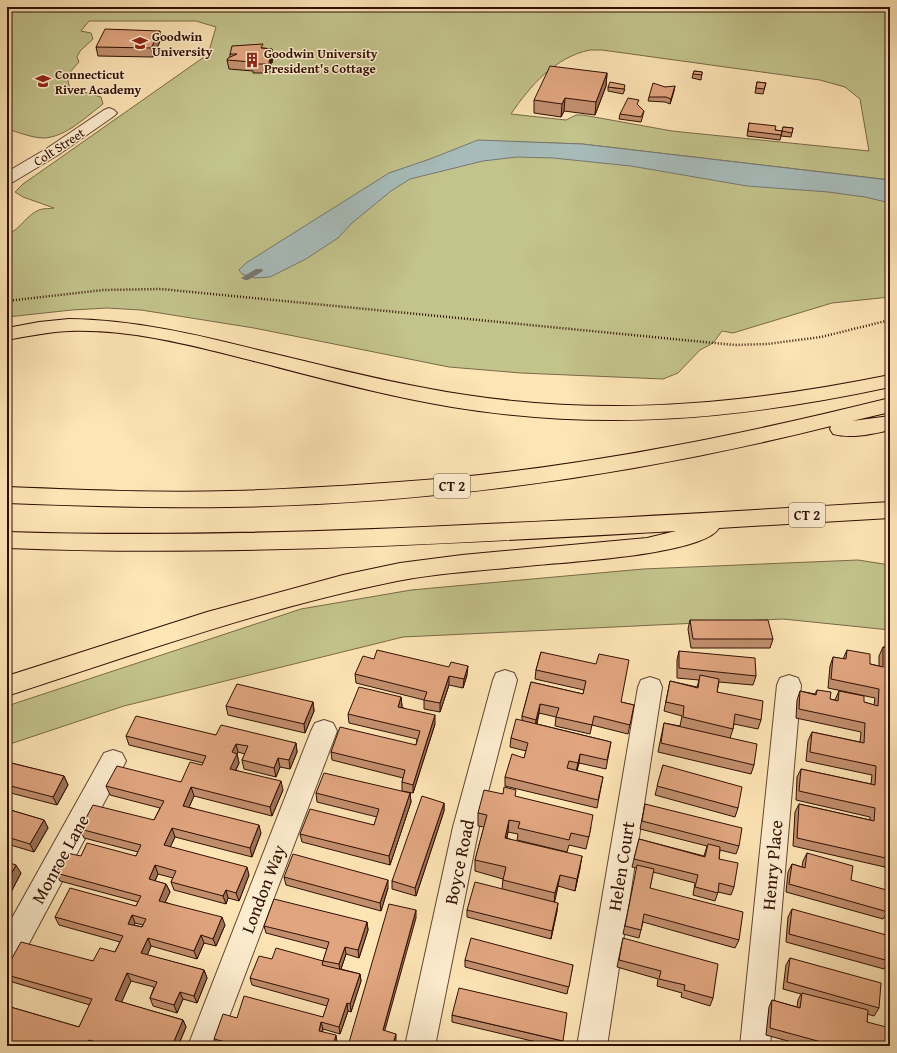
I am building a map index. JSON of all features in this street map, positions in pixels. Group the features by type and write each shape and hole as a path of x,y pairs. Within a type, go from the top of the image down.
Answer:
{"highway":[{"path":"7,334 36,328 68,325 111,325 133,327 185,338 417,394 497,407 551,412 649,414 716,411 781,403 890,381"},
{"name":"CT 2","path":"7,495 99,499 212,499 321,496 432,488 604,466 710,447 800,428 890,405"},
{"path":"800,428 848,429 890,423"},
{"name":"CT 2","path":"7,540 141,544 218,544 724,520 890,510"},
{"path":"7,686 207,621 342,584 400,572 462,564 647,546 684,537 724,520"}],"street":[{"name":"Colt Street","path":"7,179 56,150 109,113"},
{"name":"Boyce Road","path":"420,1046 466,827 506,680"},
{"name":"Henry Place","path":"755,1046 789,685"},
{"name":"Helen Court","path":"592,1046 650,687"},
{"name":"London Way","path":"203,1046 324,731"},
{"name":"Monroe Lane","path":"7,956 113,761"}],"path":[{"path":"7,301 90,290 132,288 161,289 735,344 767,344 821,337 890,320"}],"green space":[{"path":"7,7 890,7 890,180 582,144 518,142 890,196 890,297 832,303 733,333 722,331 713,343 700,350 678,373 663,379 521,373 449,367 254,328 141,310 107,308 7,317 7,235 34,213 41,209 54,208 23,197 15,192 23,184 204,57 209,51 216,27 196,21 89,21 81,31 91,33 93,39 80,51 77,57 79,62 70,74 68,80 70,88 101,97 103,104 76,125 52,137 35,137 7,129","holes":["590,50 602,50 820,80 845,87 860,99 869,151 672,131 583,115 576,115 566,120 511,114 535,83 555,66 577,54"]},
{"path":"858,560 890,565 890,630 783,619 403,637 124,706 7,745 7,706 301,609 411,590 643,569"}],"shaded area":[{"path":"478,140 582,144 890,180 890,203 865,197 828,192 747,186 631,166 553,158 517,157 483,161 410,179 391,191 352,223 338,238 306,259 270,277 255,278 242,274 239,270 246,263 389,173"}],"building":[{"path":"105,29 160,31 151,48 96,47"},
{"path":"263,44 261,48 272,49 271,54 268,54 267,56 270,56 269,64 252,64 252,62 227,60 228,58 237,54 230,54 232,46"},
{"path":"550,66 607,73 596,102 565,98 562,104 534,100"},
{"path":"694,71 702,72 702,75 693,74"},
{"path":"610,82 625,85 624,89 608,87"},
{"path":"757,82 766,83 764,89 756,88"},
{"path":"653,83 665,87 675,86 671,99 666,97 649,97"},
{"path":"628,98 639,100 637,104 644,111 641,117 620,114"},
{"path":"749,123 776,126 775,130 782,131 781,135 748,131"},
{"path":"783,127 793,128 792,133 782,131"},
{"path":"690,620 768,620 773,639 693,639"},
{"path":"883,647 890,648 890,859 797,838 799,804 874,821 875,808 799,791 801,769 875,785 876,766 810,752 812,732 864,743 865,723 799,709 800,691 816,695 817,690 831,692 830,699 838,701 839,691 864,696 864,702 878,706 879,689 831,679 833,657 846,659 847,650 870,654 870,664 883,667"},
{"path":"377,650 449,667 451,662 468,666 464,679 449,676 440,703 424,700 427,692 355,674 363,656 374,659"},
{"path":"679,651 755,658 756,676 679,668"},
{"path":"541,652 596,664 599,654 629,660 621,702 634,705 630,725 594,716 592,725 556,717 559,708 540,704 536,720 522,716 531,682 583,694 586,681 536,670"},
{"path":"700,675 719,679 717,692 763,701 761,720 735,714 733,729 683,717 684,706 666,702 670,681 698,688"},
{"path":"237,684 313,702 304,724 226,706"},
{"path":"359,687 401,697 398,707 435,715 413,785 402,782 405,770 331,752 340,727 416,745 420,731 348,714"},
{"path":"136,716 216,735 221,725 296,743 289,760 278,758 274,768 242,760 248,746 236,744 232,752 237,754 230,769 281,781 270,807 191,787 183,806 259,825 250,848 172,828 164,845 247,867 236,893 226,890 223,896 171,882 176,871 155,865 149,879 166,884 159,901 222,917 213,939 201,935 194,951 148,938 141,953 204,970 194,996 180,992 174,1005 150,998 157,982 127,973 115,1000 183,1020 172,1046 109,1046 89,1040 87,1046 28,1046 7,1040 7,1006 79,1027 92,999 7,975 7,967 21,942 93,961 100,948 115,952 123,936 55,917 70,888 136,906 141,896 56,873 67,853 81,856 87,843 136,856 141,845 80,829 93,805 154,820 164,801 106,786 117,766 181,782 190,762 202,765 206,756 126,736","holes":["132,915 146,919 142,927 128,924"]},
{"path":"516,719 611,742 607,760 580,754 578,763 569,761 567,768 603,777 598,800 505,777 512,754 524,758 528,743 511,738"},
{"path":"664,723 757,744 754,765 661,743"},
{"path":"7,762 64,776 53,797 7,785"},
{"path":"663,765 742,787 738,808 657,786"},
{"path":"324,773 410,793 389,856 300,834 310,809 374,825 379,809 316,793"},
{"path":"504,787 516,790 515,796 593,815 589,837 571,833 569,840 518,828 520,822 509,820 505,838 582,856 577,879 560,875 555,893 503,880 506,867 475,860 487,815 478,813 484,790 503,794"},
{"path":"422,796 444,803 415,888 392,881"},
{"path":"645,804 742,828 739,846 642,821"},
{"path":"7,809 44,820 30,844 7,837"},
{"path":"639,839 705,857 708,844 720,847 719,859 738,863 734,887 719,883 718,893 695,887 698,875 634,859"},
{"path":"807,853 853,866 851,880 890,891 888,912 789,884 792,864 805,868"},
{"path":"293,854 388,880 380,903 284,877"},
{"path":"7,862 16,865 7,882"},
{"path":"637,865 654,869 650,888 743,912 739,940 644,914 641,930 625,926"},
{"path":"475,882 558,903 552,931 467,910"},
{"path":"274,899 367,922 358,950 345,947 339,964 323,961 329,942 264,926"},
{"path":"389,904 416,910 383,1030 396,1034 392,1046 348,1046"},
{"path":"792,909 890,936 889,961 789,934"},
{"path":"471,938 573,965 569,987 465,960"},
{"path":"623,938 718,964 713,998 684,990 685,985 659,979 661,971 619,960"},
{"path":"276,948 323,961 322,965 360,974 350,1004 347,1003 339,1027 321,1022 319,1031 336,1035 333,1046 241,1046 214,1039 223,1014 237,1018 244,996 323,1017 329,999 250,978 259,956 272,959"},
{"path":"790,958 881,983 879,1008 787,982"},
{"path":"459,988 567,1013 563,1041 452,1015"},
{"path":"802,993 868,1010 867,1022 890,1028 890,1046 836,1046 770,1028 772,1000 800,1008"}],"waterway":[{"path":"245,278 259,271"}],"place":[{"name":"Goodwin University","path":"140,43"},
{"name":"Goodwin University President's Cottage","path":"252,60"},
{"name":"Connecticut River Academy","path":"43,81"}]}
